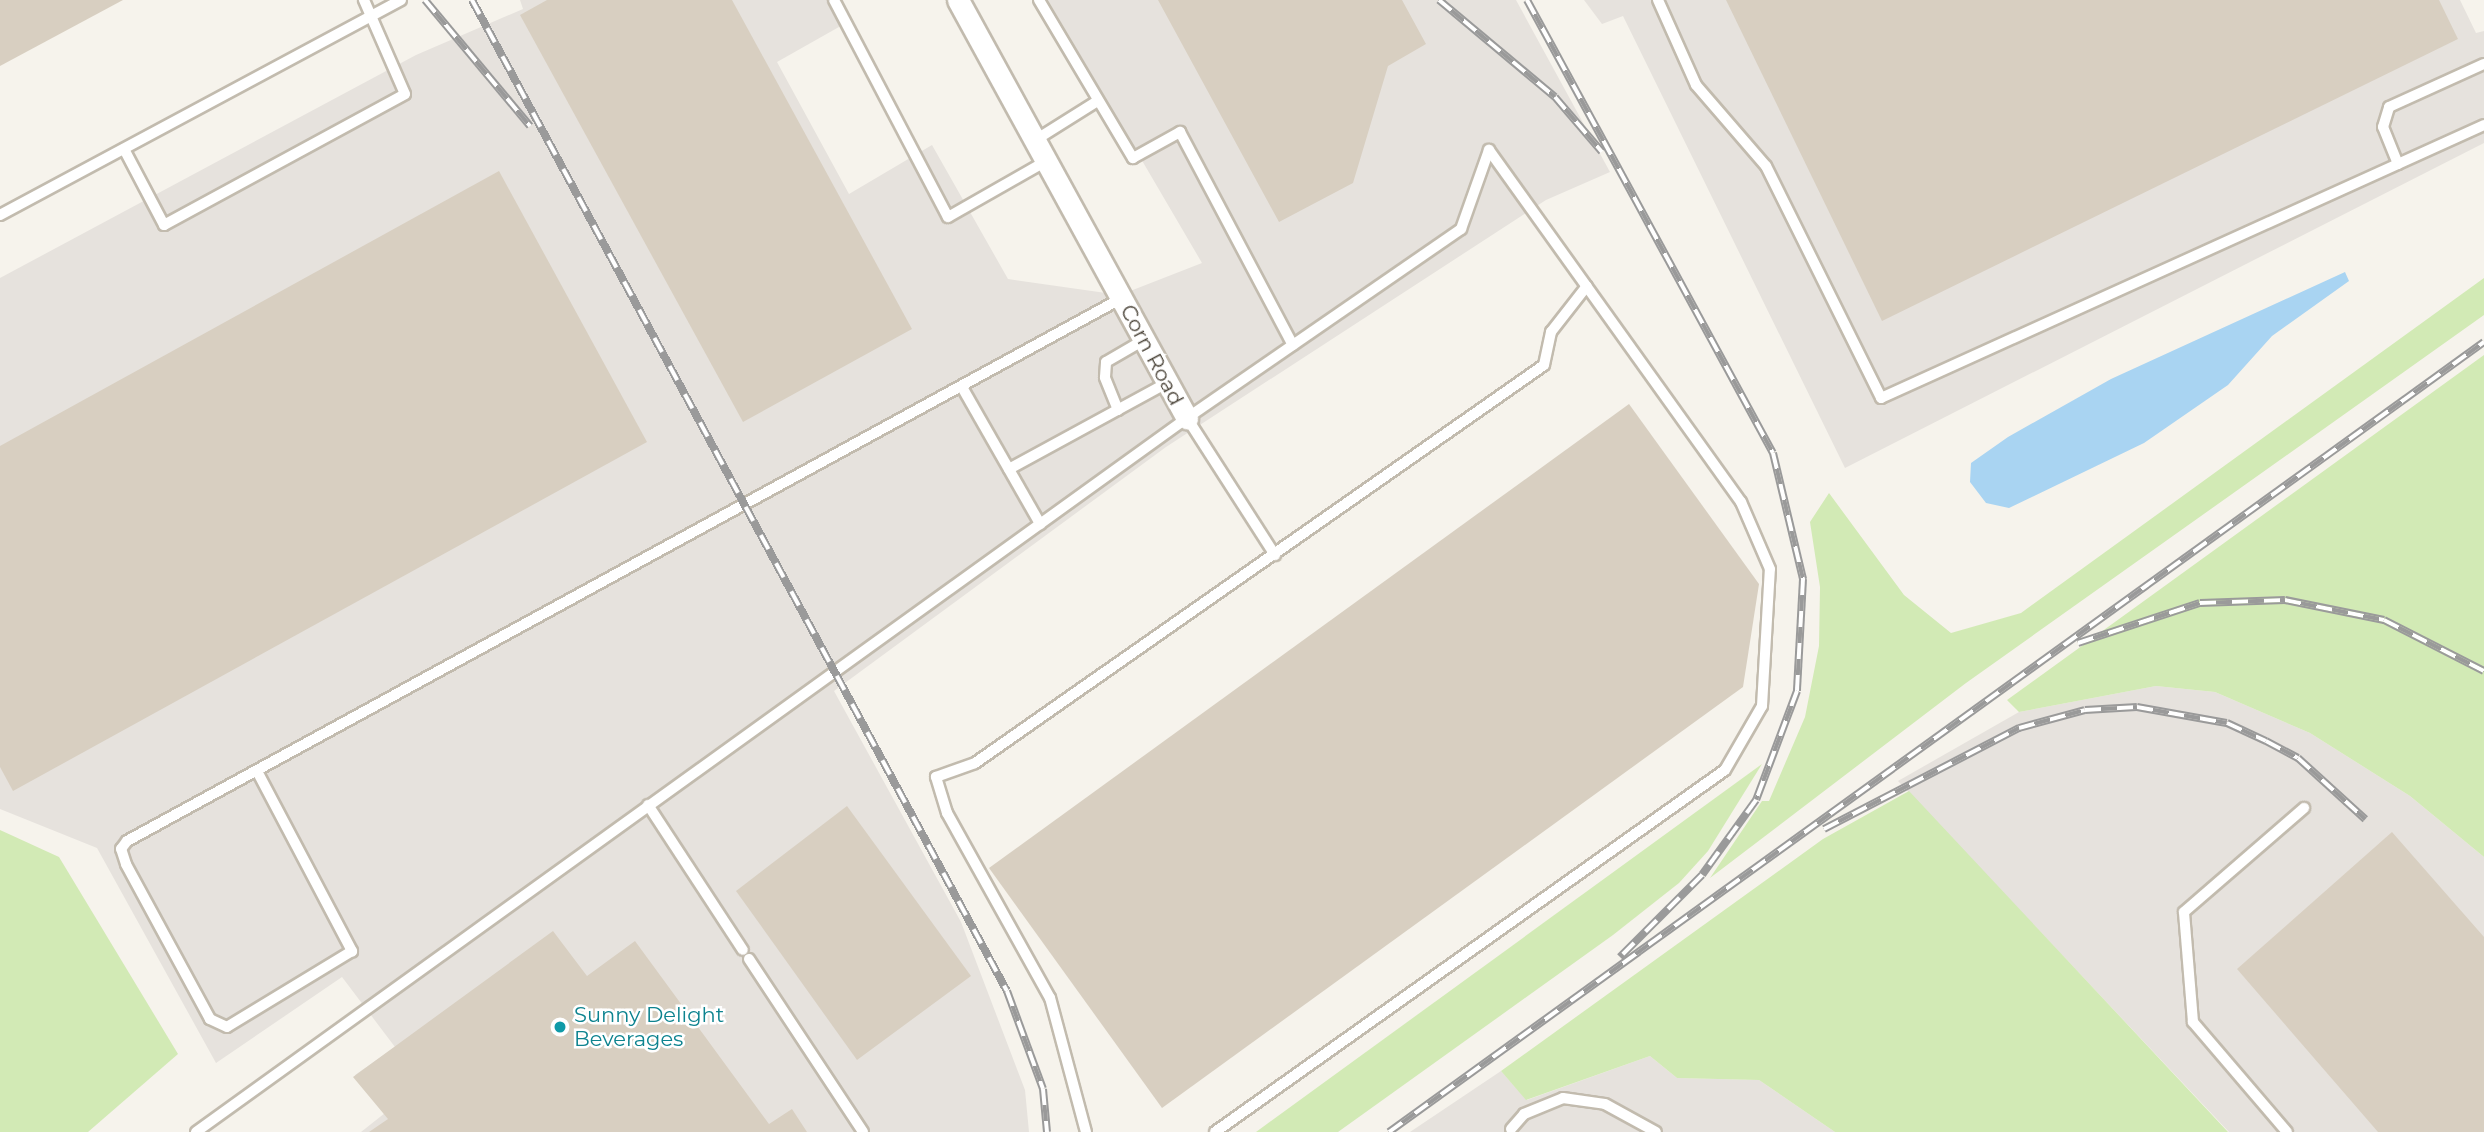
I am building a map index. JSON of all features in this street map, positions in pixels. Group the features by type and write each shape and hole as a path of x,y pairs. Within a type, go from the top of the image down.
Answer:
{"street":[{"name":"Corn Road","path":"958,0 1037,139 1187,418"}],"lane":[{"path":"124,149 164,225 405,94 364,0"},
{"path":"0,215 401,0"},
{"path":"834,0 948,216 1048,160"},
{"path":"1039,0 1096,103 1133,158 1180,132 1293,345"},
{"path":"1658,0 1696,85 1766,166 1881,398 2484,125"},
{"path":"2398,164 2383,127 2389,107 2484,64"},
{"path":"1037,139 1096,103"},
{"name":"Corn Road","path":"1187,418 1461,229 1489,150 1587,286"},
{"path":"1086,1132 1050,998 947,813 936,777 975,763 1544,365 1551,332 1587,286 1741,502 1770,569 1762,706 1726,770 1215,1132"},
{"path":"257,771 352,951 227,1027 210,1018 121,849 257,771 1122,299"},
{"path":"1118,410 1106,362 1144,340"},
{"path":"1009,469 1167,383"},
{"path":"962,387 1041,523"},
{"path":"196,1132 1187,418 1275,555"},
{"path":"648,805 863,1132"},
{"path":"2287,1132 2193,1022 2184,912 2304,808"},
{"path":"1511,1129 1524,1114 1563,1098 1605,1104 1656,1132"}],"shaded area":[{"path":"520,0 833,0 846,23 777,62 849,194 932,145 1008,279 1120,295 1202,263 1048,0 1516,0 1610,172 1546,200 1166,447 834,691 961,922 1025,1090 1029,1132 361,1132 385,1113 355,1075 395,1047 342,977 216,1063 97,848 0,809 0,278 416,55 523,9"},
{"path":"1584,0 2460,0 2476,33 2484,31 2484,143 1845,468 1623,16 1602,24"},
{"path":"2156,686 2215,692 2310,733 2410,796 2484,857 2484,1132 2229,1132 1898,781 2019,712"},
{"path":"1650,1056 1677,1078 1759,1080 1835,1132 1410,1132 1501,1071 1527,1100"}],"green space":[{"path":"2484,278 2484,315 1966,683 1710,878 1762,801 1769,801 1805,717 1819,646 1820,587 1810,522 1829,493 1904,595 1951,633 2021,613"},
{"path":"2484,355 2484,857 2410,796 2310,733 2215,692 2156,686 2019,712 2007,700"},
{"path":"1762,764 1708,851 1679,883 1613,935 1338,1132 1256,1132"},
{"path":"1909,791 2228,1132 1835,1132 1759,1080 1677,1078 1650,1056 1526,1100 1501,1071 1823,839"},
{"path":"0,830 59,857 178,1054 88,1132 0,1132"}],"water":[{"path":"2345,272 2349,281 2272,336 2228,385 2144,443 2009,508 1986,503 1970,482 1971,463 2008,437 2111,379"}],"building":[{"path":"0,0 123,0 0,66"},
{"path":"547,0 732,0 912,329 743,422 520,15"},
{"path":"1158,0 1402,0 1426,44 1388,66 1353,183 1279,222"},
{"path":"1726,0 2439,0 2458,39 1882,321"},
{"path":"499,171 647,442 13,791 0,767 0,446"},
{"path":"1629,404 1759,584 1743,687 1162,1108 989,868"},
{"path":"847,806 971,976 857,1060 736,891"},
{"path":"2392,832 2484,937 2484,1132 2378,1132 2237,969"},
{"name":"Sunny Delight Beverages","path":"553,931 587,976 635,941 769,1124 792,1109 807,1132 369,1132 388,1119 353,1077"}],"railway":[{"path":"425,0 530,126"},
{"path":"472,0 1007,991 1043,1089 1047,1132"},
{"path":"1439,0 1555,97 1602,152"},
{"path":"1527,0 1773,453 1803,579 1797,691 1756,800 1702,875 1620,957"},
{"path":"1389,1132 2484,342"},
{"path":"2078,643 2200,603 2285,600 2384,620 2484,671"},
{"path":"1824,829 2019,728 2085,710 2137,707 2227,723 2266,741 2298,758 2365,819"}],"place":[{"name":"Sunny Delight Beverages","path":"560,1027"}]}
